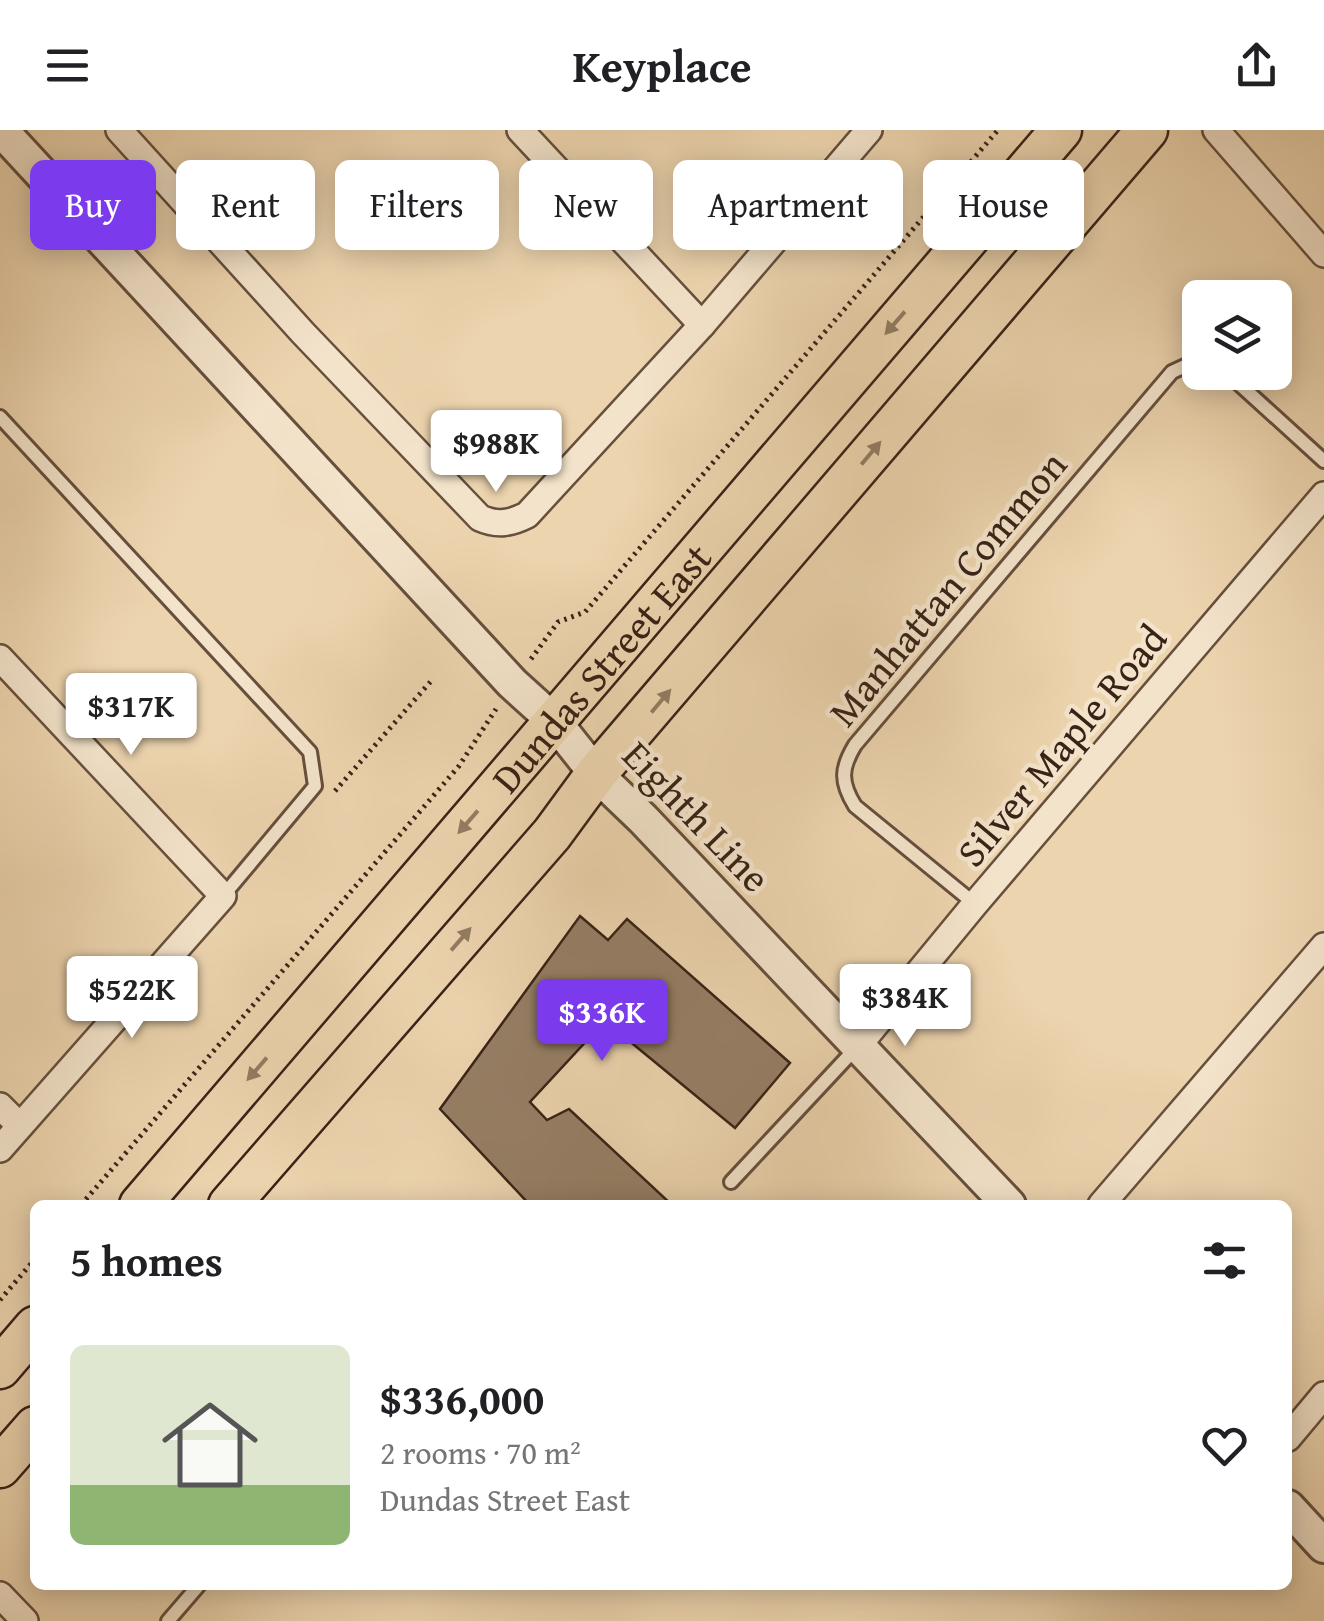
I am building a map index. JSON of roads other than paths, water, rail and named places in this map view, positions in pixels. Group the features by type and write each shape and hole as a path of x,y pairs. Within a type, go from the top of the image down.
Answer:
{"main road":[{"name":"Dundas Street East","path":"144,1200 1061,130"},
{"name":"Dundas Street East","path":"233,1200 552,834 596,774 1147,130"},
{"path":"0,1368 30,1333"},
{"path":"0,1467 30,1433"}],"street":[{"name":"Eighth Line","path":"1,130 512,683 554,722 596,774 643,818 1004,1200"},
{"path":"119,130 303,333 480,518 508,523 527,514 702,325 869,130"},
{"path":"520,130 702,325"},
{"path":"1216,130 1324,254"},
{"name":"Silver Maple Road","path":"858,1046 1324,494"},
{"path":"0,658 223,896 0,1149"},
{"path":"1105,1200 1324,946"},
{"path":"0,1106 20,1126"},
{"path":"1292,1433 1324,1396"},
{"path":"1292,1510 1324,1546"},
{"path":"0,1596 25,1621"}],"lane":[{"name":"Manhattan Common","path":"975,904 855,806 844,778 846,760 1172,372 1182,367"},
{"path":"1246,390 1324,461"},
{"path":"0,417 310,752 315,786 223,896"},
{"path":"731,1182 858,1046"},
{"path":"168,1621 194,1590"}]}
